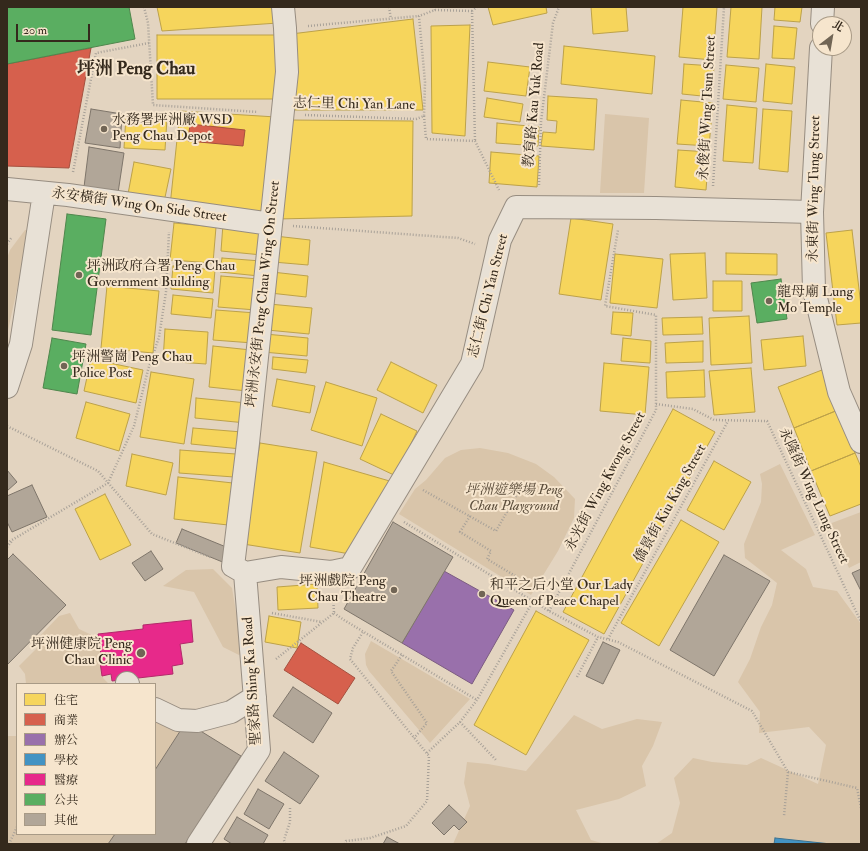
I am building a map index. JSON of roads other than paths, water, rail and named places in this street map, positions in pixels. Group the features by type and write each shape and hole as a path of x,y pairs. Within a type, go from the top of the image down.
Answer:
{"street":[{"name":"坪洲永安街 Peng Chau Wing On Street","path":"239,569 249,436 287,72 284,17"},
{"name":"永東街 Wing Tung Street","path":"821,56 812,212 814,290 839,392 861,442"},
{"name":"永安橫街 Wing On Side Street","path":"7,189 68,195 271,224"},
{"path":"7,387 21,344 44,193"},
{"name":"志仁街 Chi Yan Street","path":"239,569 281,567 331,572 350,568 472,364 500,240 516,207 812,212"},
{"name":"聖家路 Shing Ka Road","path":"198,844 259,750 248,609 239,569"},
{"path":"156,709 178,720 197,721 231,712 254,688"}],"place":[{"name":"水務署坪洲廠 WSD Peng Chau Depot","path":"104,129"},
{"name":"坪洲政府合署 Peng Chau Government Building","path":"79,275"},
{"name":"龍母廟 Lung Mo Temple","path":"769,301"},
{"name":"坪洲警崗 Peng Chau Police Post","path":"64,366"},
{"name":"坪洲戲院 Peng Chau Theatre","path":"394,590"},
{"name":"和平之后小堂 Our Lady Queen of Peace Chapel","path":"482,594"},
{"name":"坪洲健康院 Peng Chau Clinic","path":"141,653"}],"district":[{"name":"坪洲 Peng Chau","path":"136,70"}],"park label":[{"name":"坪洲遊樂場 Peng Chau Playground","path":"514,500"}]}
